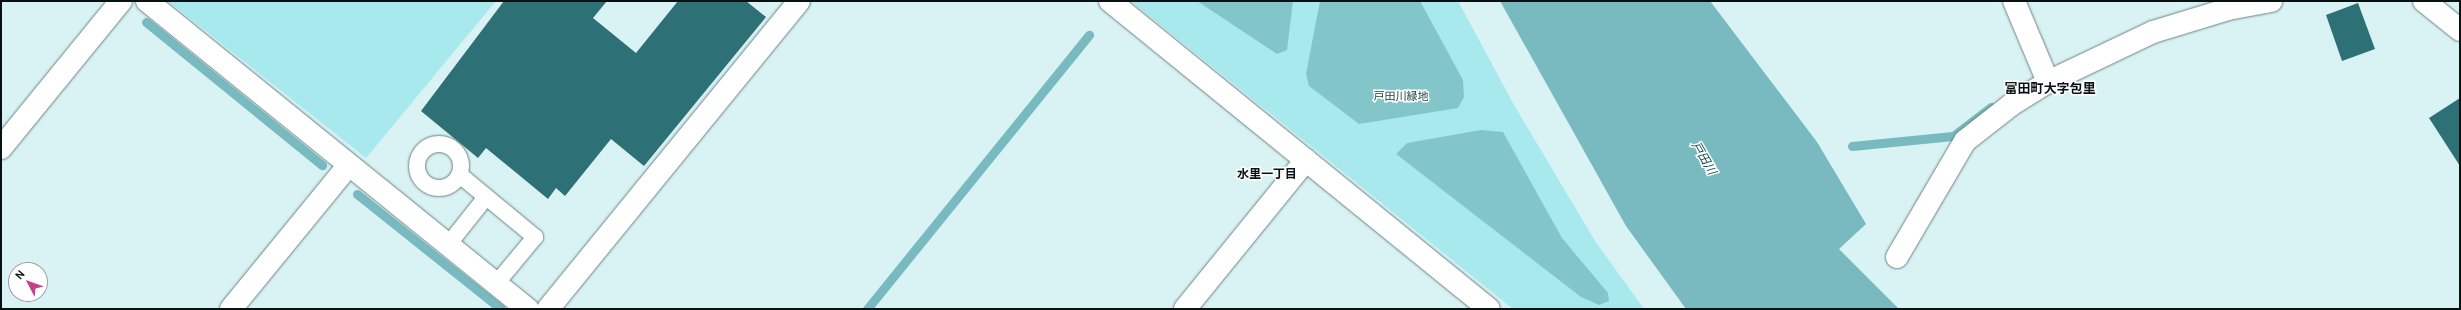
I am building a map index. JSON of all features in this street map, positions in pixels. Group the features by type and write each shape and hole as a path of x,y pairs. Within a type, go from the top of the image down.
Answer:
{"street":[{"path":"1,148 121,1"},
{"path":"147,1 528,309"},
{"path":"548,309 799,1"},
{"path":"1110,1 1489,309"},
{"path":"2014,1 2048,82"},
{"path":"1897,257 1965,140 2048,82 2153,32 2228,9 2271,1"},
{"path":"2424,1 2460,30"},
{"path":"1185,309 1306,160"},
{"path":"231,309 349,165"}],"lane":[{"path":"461,176 535,237 496,284"},
{"path":"448,245 486,197"}],"green space":[{"path":"168,1 496,1 366,158"},
{"name":"戸田川緑地","path":"1131,1 1458,1 1514,105 1595,241 1644,309 1513,309"},
{"path":"1197,1 1293,1 1287,50 1277,54"},
{"path":"1320,1 1420,1 1463,80 1464,97 1458,108 1359,124 1309,86 1306,74"},
{"path":"1481,130 1503,132 1562,238 1608,293 1609,301 1599,305 1581,297 1396,154 1407,143"}],"water":[{"name":"戸田川","path":"1500,1 1710,1 1817,142 1866,224 1839,249 1899,309 1686,309 1626,226"}],"building":[{"path":"504,1 607,1 593,18 636,53 678,1 746,1 766,17 644,166 611,139 565,196 556,188 548,199 486,148 478,158 421,111"},
{"path":"2358,3 2375,49 2342,61 2326,15"},
{"path":"2460,98 2460,166 2429,118"}],"waterway":[{"path":"146,22 322,165"},
{"path":"867,309 1089,35"},
{"path":"1852,146 1953,136 1991,107"},
{"path":"357,194 501,309"}],"district":[{"name":"富田町大字包里","path":"2050,88"},
{"name":"水里一丁目","path":"1267,174"}]}
